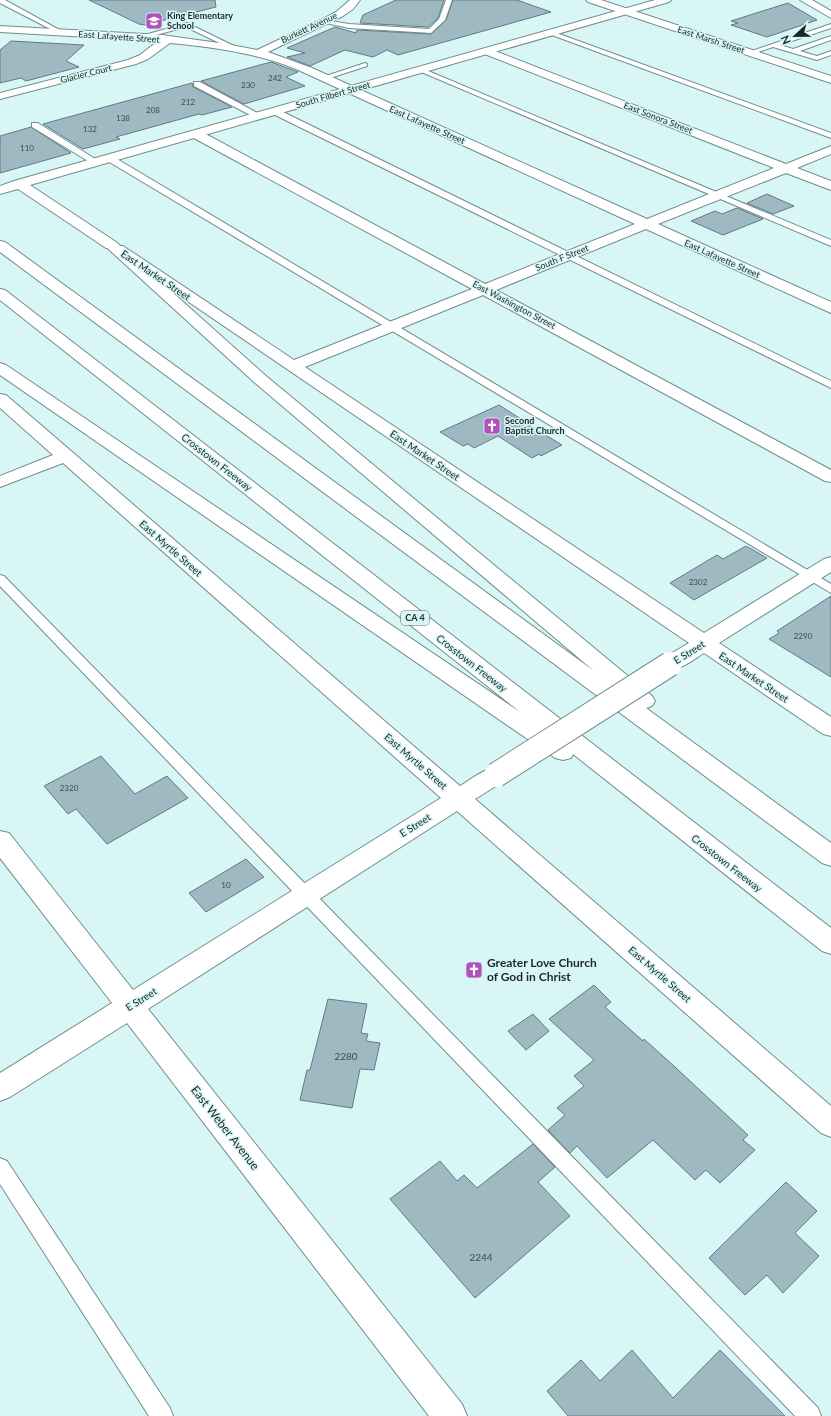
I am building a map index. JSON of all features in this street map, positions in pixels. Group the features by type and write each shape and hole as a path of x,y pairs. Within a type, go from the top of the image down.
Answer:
{"main road":[{"name":"Burkett Avenue","path":"259,53 272,45 346,11 355,0"},
{"name":"East Marsh Street","path":"591,0 831,80"},
{"name":"South Filbert Street","path":"0,190 666,0"},
{"path":"805,0 831,15"},
{"name":"East Lafayette Street","path":"1,29 167,40 234,48 259,53 324,78 831,308"},
{"name":"Glacier Court","path":"0,96 132,62 144,57 167,40"},
{"name":"East Sonora Street","path":"486,51 831,186"},
{"name":"East Washington Street","path":"196,134 831,477"},
{"name":"South F Street","path":"293,366 831,150"},
{"name":"East Market Street","path":"19,184 293,366 831,728"},
{"path":"0,245 831,856"},
{"path":"111,245 260,379 815,844"},
{"name":"Crosstown Freeway","path":"0,293 831,943"},
{"path":"0,368 731,866"},
{"name":"East Myrtle Street","path":"0,399 831,1124"},
{"path":"0,482 65,456"},
{"name":"E Street","path":"0,1088 670,664 831,564"},
{"name":"East Weber Avenue","path":"0,840 450,1416"}],"lane":[{"path":"0,0 62,33"},
{"path":"324,22 349,26 431,31 442,20 449,0"},
{"path":"137,38 187,24 234,48"},
{"path":"749,53 831,26"},
{"path":"551,33 831,136"},
{"path":"793,52 831,38"},
{"path":"772,45 817,58 831,53"},
{"path":"324,78 365,65"},
{"path":"421,70 831,243"},
{"path":"197,84 259,116"},
{"path":"274,111 831,386"},
{"path":"35,125 96,162"},
{"path":"109,158 831,589"},
{"path":"0,579 810,1416"},
{"path":"0,1167 162,1416"}],"building":[{"path":"89,0 215,0 216,7 145,25 139,24"},
{"path":"396,0 444,0 438,18 428,27 360,23 363,15"},
{"path":"453,0 517,0 551,12 398,55 387,50 373,57 345,50 310,66 287,57 305,53 287,48 335,27 356,33 357,30 431,34 446,20"},
{"path":"788,3 817,20 767,37 731,25 738,23 731,21"},
{"path":"11,41 84,45 66,61 79,67 26,81 21,78 0,83 0,50"},
{"path":"271,62 298,72 286,77 305,86 244,104 201,81"},
{"path":"192,83 193,87 232,107 202,115 199,114 116,137 120,139 83,149 43,124"},
{"path":"31,127 71,153 0,173 0,136"},
{"path":"767,194 794,206 773,214 747,203"},
{"path":"737,208 763,219 723,235 691,221 715,211 722,214"},
{"name":"Second Baptist Church","path":"499,405 562,445 541,456 539,454 532,458 498,436 474,448 468,444 463,446 440,432"},
{"path":"746,546 767,558 694,600 670,583 717,555 723,559"},
{"path":"831,596 831,677 769,639 779,633 777,631"},
{"path":"101,756 135,794 167,776 188,798 107,844 76,809 68,814 44,786"},
{"path":"246,859 264,877 206,912 189,893"},
{"path":"594,985 611,1002 605,1007 643,1041 644,1039 748,1135 743,1140 755,1150 720,1183 706,1170 695,1180 653,1140 607,1178 577,1146 570,1153 548,1130 565,1115 557,1108 584,1086 574,1076 594,1060 549,1019"},
{"path":"328,999 367,1004 361,1033 368,1034 366,1041 380,1043 374,1070 360,1069 352,1108 300,1100 307,1070 310,1070"},
{"path":"533,1014 549,1031 526,1050 508,1031"},
{"path":"533,1144 555,1167 538,1182 570,1216 475,1298 390,1199 440,1161 457,1181 464,1175 477,1188"},
{"path":"786,1182 817,1211 795,1233 819,1256 783,1293 767,1275 745,1295 709,1258"},
{"path":"632,1350 673,1398 720,1350 785,1416 568,1416 547,1391 581,1360 600,1381"}],"place":[{"name":"King Elementary School","path":"154,21"},
{"name":"Second Baptist Church","path":"492,426"},
{"name":"Greater Love Church of God in Christ","path":"474,970"}]}
